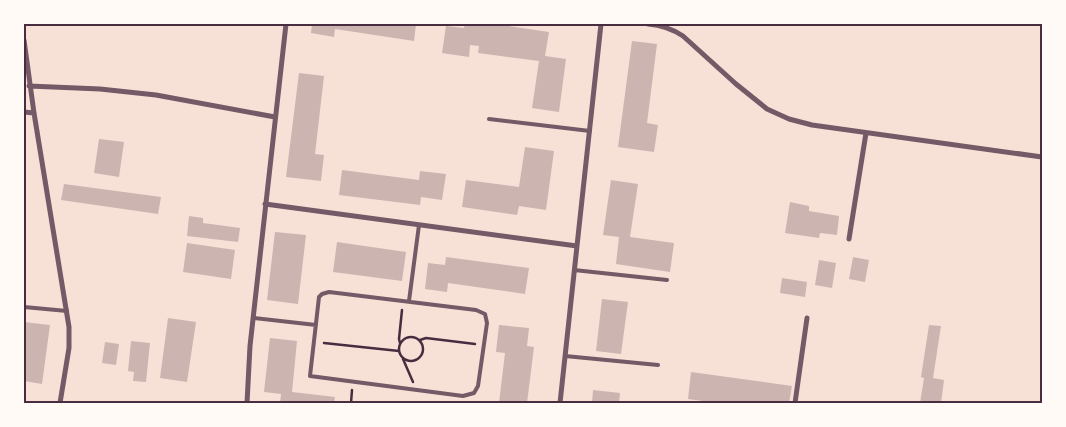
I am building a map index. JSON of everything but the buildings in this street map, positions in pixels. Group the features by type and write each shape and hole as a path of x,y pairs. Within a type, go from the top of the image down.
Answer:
{"street":[{"path":"248,403 253,318 286,24"},
{"path":"560,403 601,24"},
{"path":"648,24 674,30 683,36 742,90 773,111 789,119 866,132 1042,156"},
{"path":"24,40 29,86 69,327 69,348 60,403"},
{"path":"29,86 100,89 156,95 275,117"},
{"path":"24,112 34,113"},
{"path":"849,239 866,132"},
{"path":"265,204 577,246"},
{"path":"795,403 808,318"}],"lane":[{"path":"489,120 590,131"},
{"path":"406,301 419,225"},
{"path":"574,270 667,280"},
{"path":"329,292 476,310 484,314 487,323 478,386 474,393 463,396 310,376 316,324 320,297 322,294 329,292"},
{"path":"24,307 67,311"},
{"path":"253,318 316,324"},
{"path":"565,356 658,365"}],"path":[{"path":"406,301 399,339 399,351 417,390"},
{"path":"400,343 412,337 420,340 426,338 484,345"},
{"path":"403,358 409,361 420,358 424,349 420,340"},
{"path":"314,342 399,351"}]}
